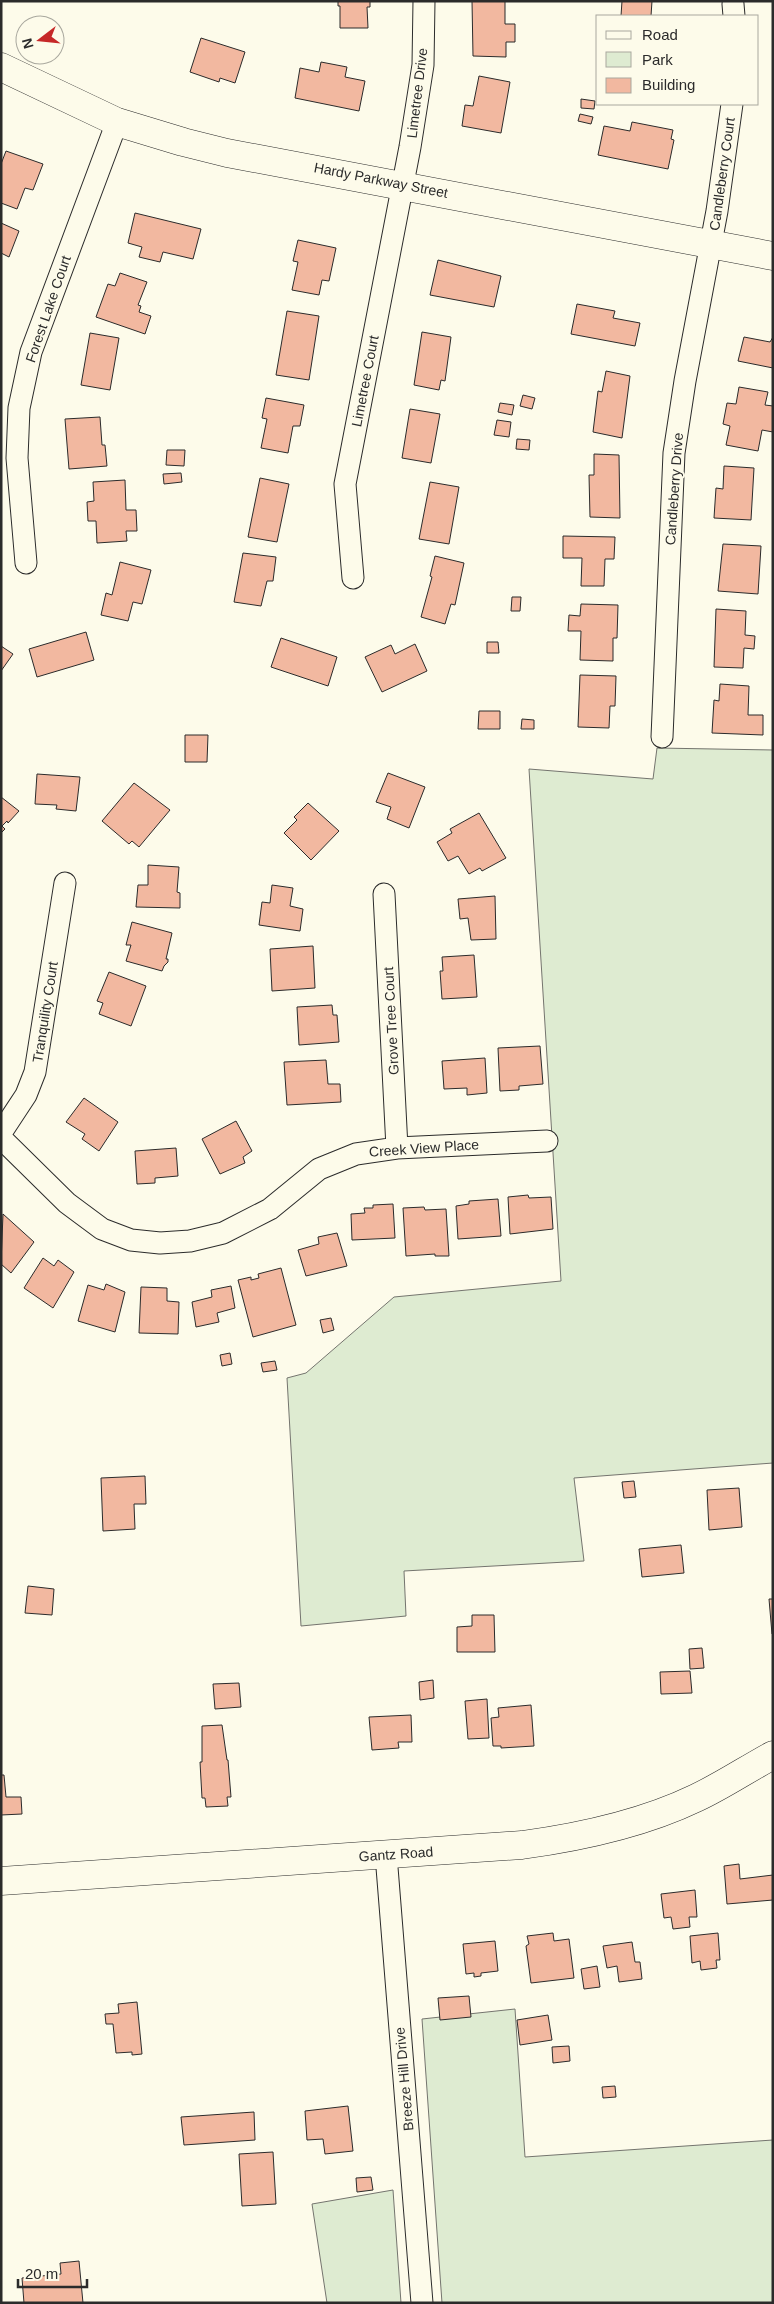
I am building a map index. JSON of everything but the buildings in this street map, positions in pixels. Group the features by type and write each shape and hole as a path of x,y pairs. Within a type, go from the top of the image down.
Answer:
{"main road":[{"name":"Hardy Parkway Street","path":"1,67 117,122 227,153 403,184 773,256"},
{"name":"Gantz Road","path":"1,1881 386,1855 522,1845 562,1840 650,1817 696,1798 773,1755"}],"street":[{"name":"Limetree Drive","path":"403,184 423,65 424,1"},
{"name":"Candleberry Court","path":"711,244 732,105"},
{"name":"Forest Lake Court","path":"26,563 17,458 19,408 29,361 60,270 117,122"},
{"name":"Limetree Court","path":"353,578 345,484 403,184"},
{"name":"Candleberry Drive","path":"662,737 674,452 711,244"},
{"name":"Tranquility Court","path":"1,1133 26,1095 35,1072 65,883"},
{"name":"Grove Tree Court","path":"384,894 397,1148"},
{"name":"Creek View Place","path":"1,1138 67,1203 102,1229 131,1240 160,1243 190,1240 223,1233 270,1209 320,1169 356,1154 397,1148 547,1141"},
{"name":"Breeze Hill Drive","path":"386,1855 422,2303"}],"green space":[{"path":"657,748 773,750 773,1463 574,1478 584,1561 404,1571 406,1616 301,1626 287,1378 306,1373 394,1297 561,1281 529,769 653,779"},
{"path":"515,2009 525,2157 773,2140 773,2303 442,2303 422,2019"},
{"path":"393,2190 401,2303 327,2303 312,2204"}]}
